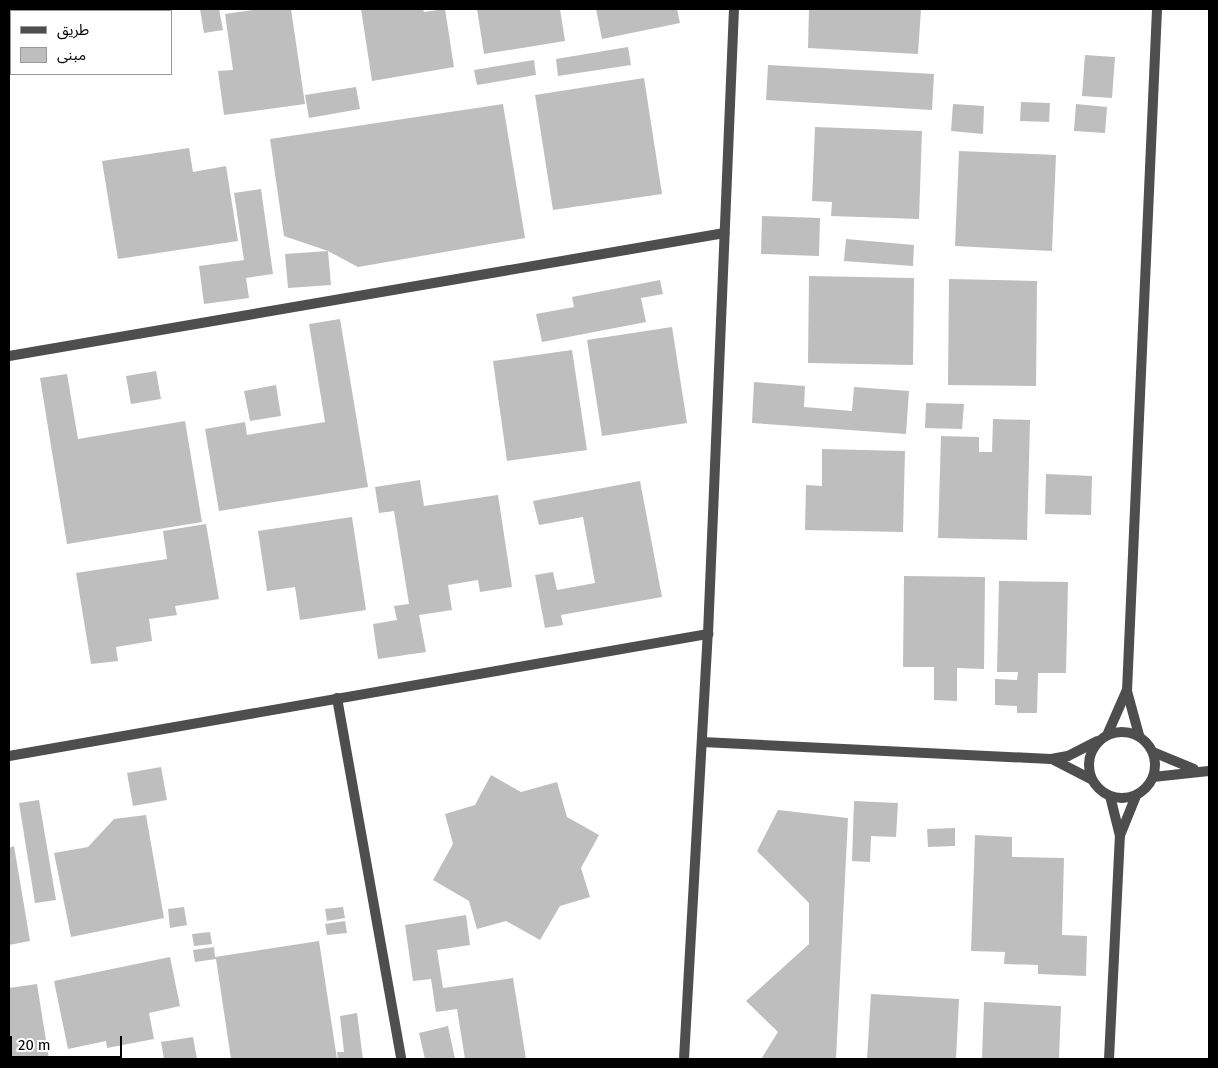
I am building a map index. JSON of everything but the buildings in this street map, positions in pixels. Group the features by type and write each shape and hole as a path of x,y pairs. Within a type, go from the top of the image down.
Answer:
{"street":[{"path":"684,1059 708,634 734,9"},
{"path":"1120,836 1136,796 1153,777 1156,764 1153,752 1139,735 1127,691 1157,9"},
{"path":"9,356 725,233"},
{"path":"9,756 708,634"},
{"path":"1108,733 1127,691"},
{"path":"337,698 401,1059"},
{"path":"702,742 1051,759 1068,756 1108,733 1124,731 1139,735"},
{"path":"1097,741 1090,753 1088,766 1091,779 1099,790 1110,796 1124,798 1136,796"},
{"path":"1153,752 1205,771"},
{"path":"1051,759 1091,779"},
{"path":"1153,777 1205,771"},
{"path":"1110,796 1120,836 1110,1059"}]}
